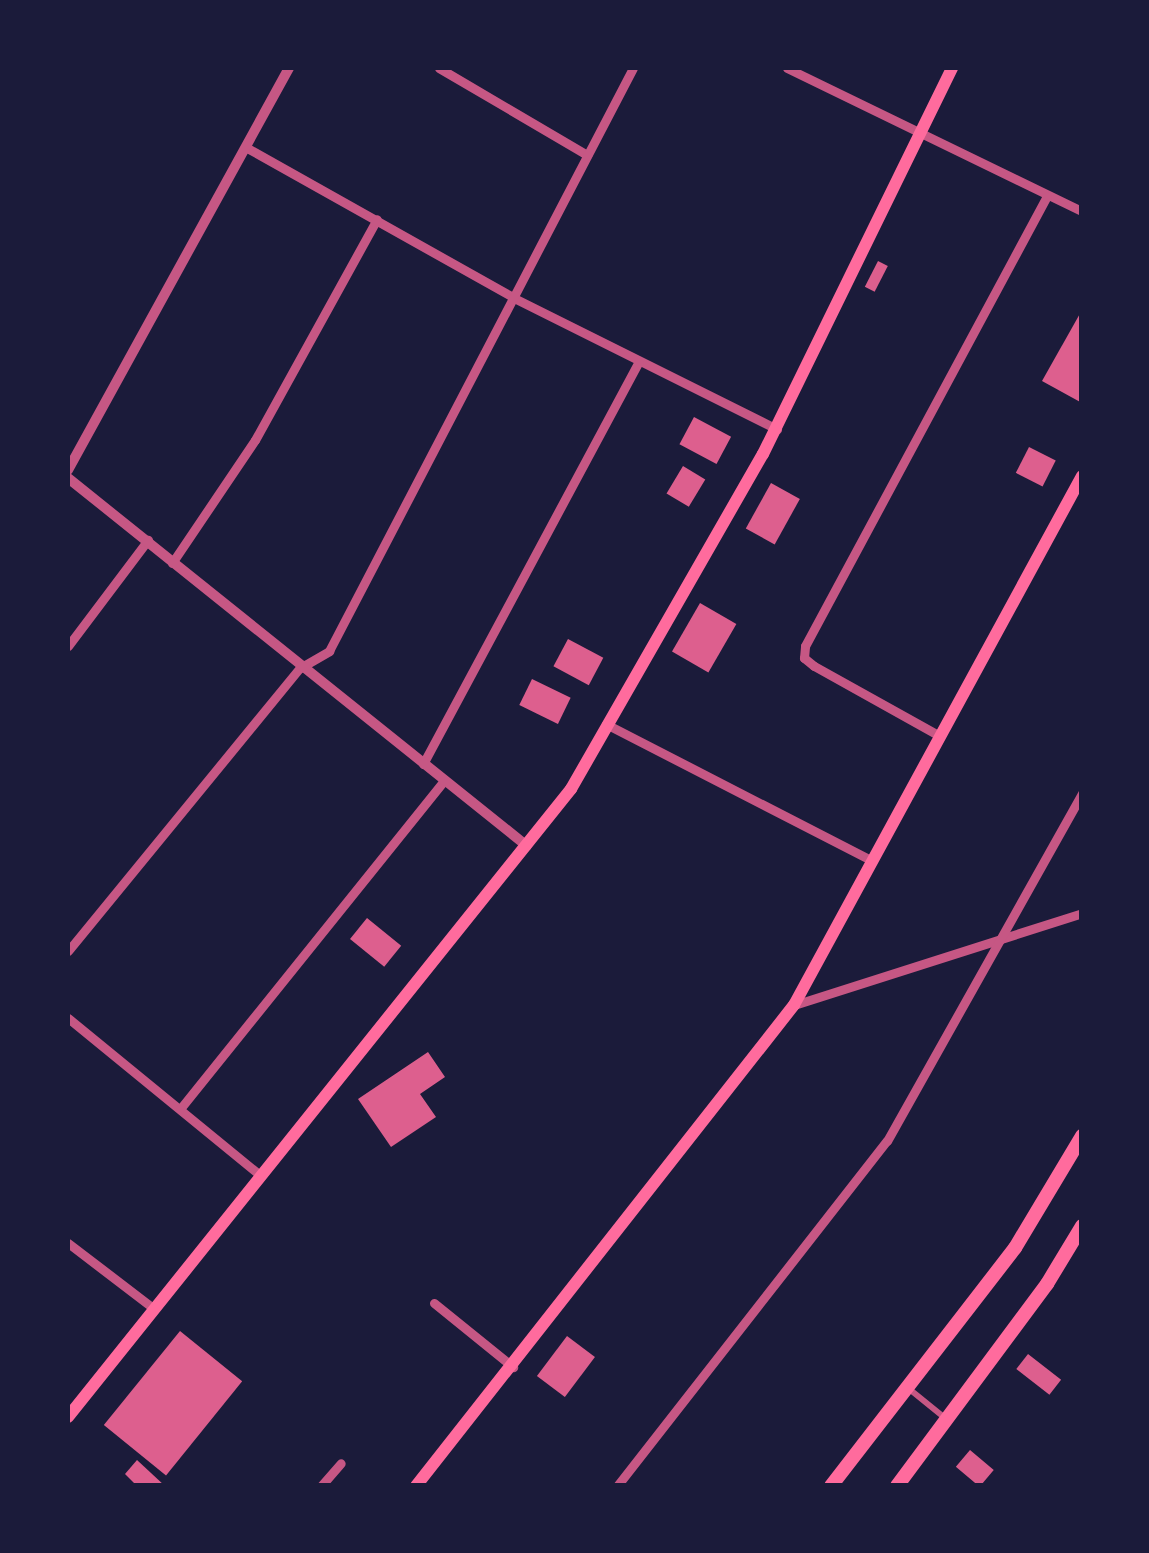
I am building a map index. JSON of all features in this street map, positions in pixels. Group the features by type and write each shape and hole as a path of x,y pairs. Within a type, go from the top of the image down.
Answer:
{"main road":[{"path":"68,1418 571,789 776,428 922,137 952,68"},
{"path":"416,1486 794,1005 1082,476"},
{"path":"831,1486 1014,1248 1082,1136"},
{"path":"897,1486 1048,1284 1082,1226"}],"street":[{"path":"68,470 249,149 289,68"},
{"path":"438,68 587,155"},
{"path":"68,951 300,668 329,651 633,68"},
{"path":"787,68 922,137 1082,211"},
{"path":"249,149 514,298 776,428"},
{"path":"938,735 804,658 1047,196"},
{"path":"172,563 255,440 377,220"},
{"path":"424,764 639,362"},
{"path":"68,478 300,668 527,846"},
{"path":"68,646 148,540"},
{"path":"606,724 870,860"},
{"path":"180,1109 444,782"},
{"path":"618,1486 888,1141 1082,793"},
{"path":"794,1005 1082,913"},
{"path":"68,1018 260,1175"},
{"path":"70,1249 153,1308"},
{"path":"434,1302 513,1366"},
{"path":"907,1387 946,1419"},
{"path":"321,1486 342,1463"}],"building":[{"path":"878,261 888,266 875,292 865,287"},
{"path":"1082,310 1082,403 1042,381"},
{"path":"694,417 731,437 717,464 679,444"},
{"path":"1029,447 1056,461 1043,486 1016,473"},
{"path":"683,466 705,479 689,507 667,493"},
{"path":"771,483 800,499 775,544 746,528"},
{"path":"700,603 736,624 708,672 672,651"},
{"path":"568,639 603,658 589,685 553,666"},
{"path":"532,679 571,698 558,724 519,705"},
{"path":"367,918 401,946 384,967 350,939"},
{"path":"428,1052 445,1077 420,1094 436,1117 391,1147 358,1099"},
{"path":"180,1331 242,1381 166,1475 104,1425"},
{"path":"567,1336 595,1357 565,1397 537,1376"},
{"path":"1028,1354 1061,1380 1049,1395 1016,1369"},
{"path":"970,1450 994,1470 979,1486 956,1467"},
{"path":"137,1460 165,1486 137,1486 125,1474"}]}
